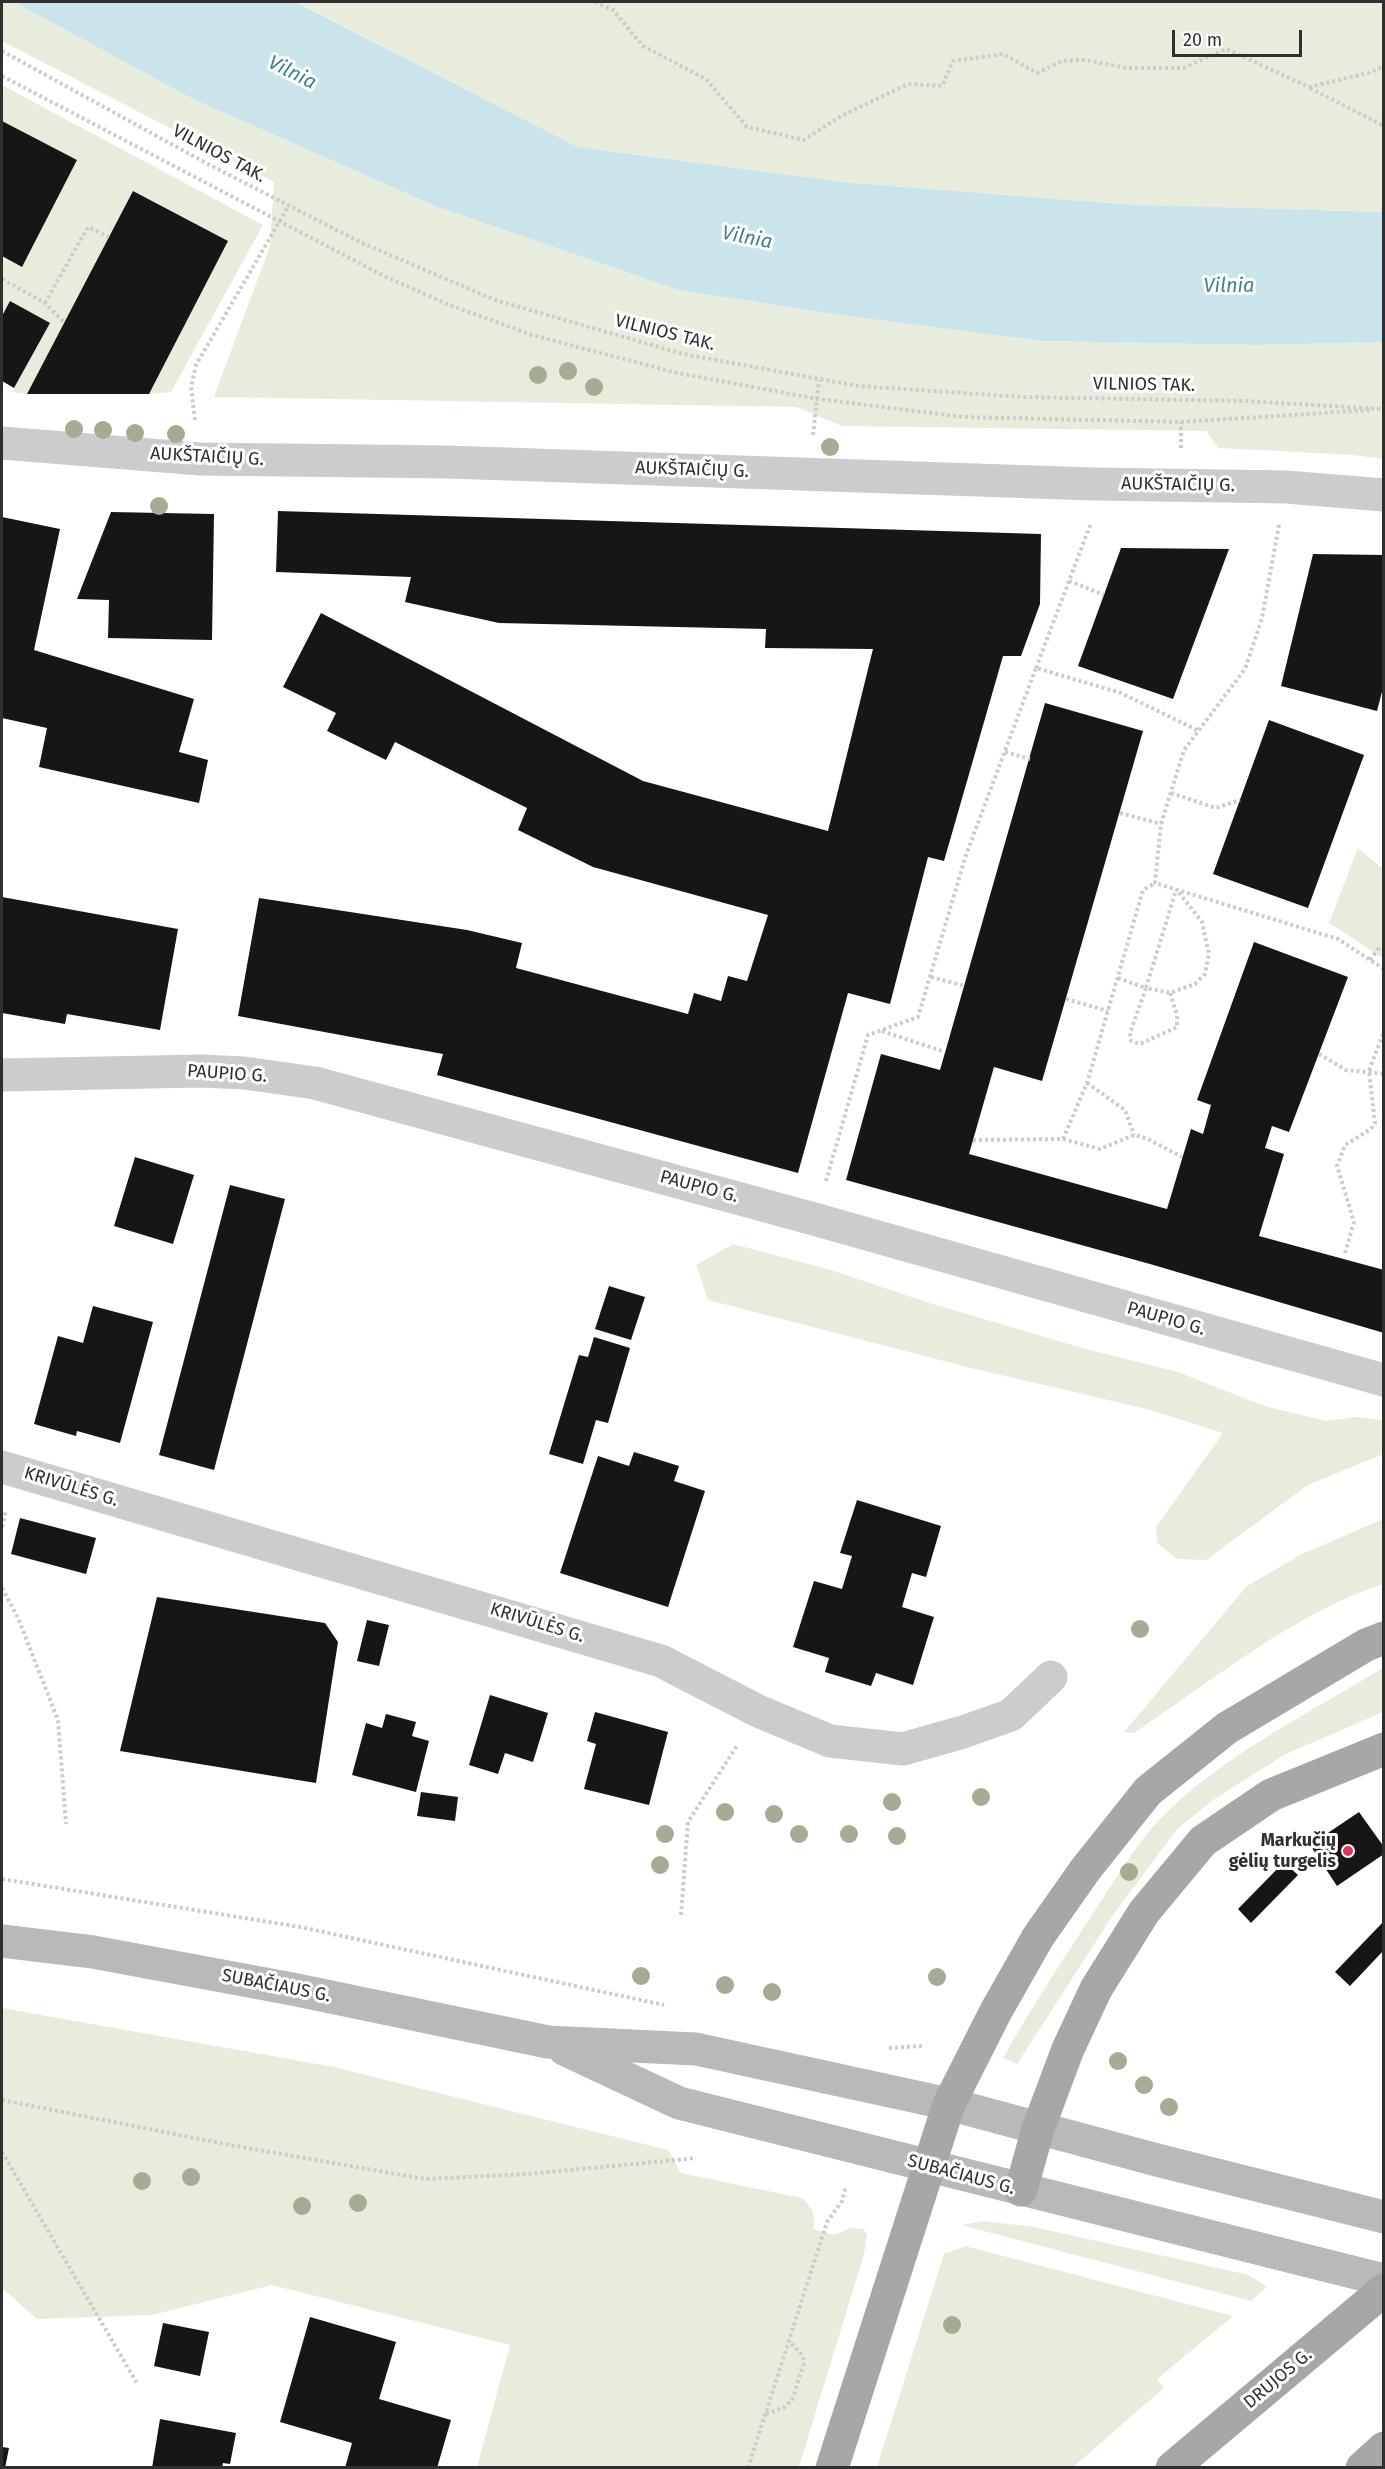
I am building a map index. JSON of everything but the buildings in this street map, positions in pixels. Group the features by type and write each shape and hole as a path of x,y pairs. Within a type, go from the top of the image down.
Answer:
{"main road":[{"path":"832,2468 950,2104 996,2011 1038,1937 1085,1870 1148,1791 1227,1728 1366,1645 1383,1638"},
{"path":"1021,2190 1038,2129 1068,2049 1096,1989 1144,1912 1203,1841 1271,1795 1383,1749"},
{"name":"SUBAČIAUS G.","path":"2,1941 93,1952 292,1989 548,2042 696,2049 950,2104 1038,2129 1383,2217"},
{"name":"SUBAČIAUS G.","path":"548,2042 679,2103 1383,2280"},
{"name":"DRUJOS G.","path":"1172,2468 1383,2290"},
{"path":"1362,2468 1383,2448"}],"street":[{"name":"AUKŠTAIČIŲ G.","path":"2,443 200,459 448,462 1094,484 1286,487 1383,495"},
{"name":"PAUPIO G.","path":"2,1075 201,1071 244,1073 315,1083 814,1219 1383,1380"},
{"name":"KRIVŪLĖS G.","path":"2,1467 661,1660 758,1712 830,1741 903,1749 963,1732 1011,1715 1051,1677"}],"path":[{"path":"595,2 613,10 643,46 706,79 747,127 804,140 841,116 908,84 942,86 953,61 1003,54 1037,73 1062,61 1084,60 1127,68 1183,68 1227,49 1309,87 1383,126"},
{"name":"VILNIOS TAK.","path":"2,51 204,162 362,243 495,300 683,354 858,386 1023,396 1245,401 1383,409"},
{"path":"1309,87 1372,72 1383,65"},
{"name":"VILNIOS TAK.","path":"2,76 278,223 447,304 532,335 677,372 818,399 963,417 1181,422 1383,409"},
{"path":"200,459 191,387 196,365 289,205"},
{"path":"45,303 88,227 109,237"},
{"path":"2,279 45,303 64,322"},
{"path":"807,474 819,380"},
{"path":"814,1219 868,1035 918,1017 966,855 1092,519 1094,484"},
{"path":"1155,883 1161,824 1184,750 1245,669 1262,618 1275,545"},
{"path":"1069,581 1104,595"},
{"path":"1036,668 1122,693 1199,730"},
{"path":"1005,752 1030,759"},
{"path":"1171,793 1216,808 1240,800"},
{"path":"1120,813 1161,824"},
{"path":"1063,1139 1087,1083 1143,890 1155,883 1338,939 1383,969"},
{"path":"1170,993 1177,1015 1177,1028 1140,1044 1131,1041 1130,1033 1176,889"},
{"path":"1118,978 1146,988 1170,993 1195,984 1205,974 1209,954 1202,922 1176,889"},
{"path":"1370,960 1379,948"},
{"path":"930,976 965,986"},
{"path":"1066,999 1108,1011"},
{"path":"882,1031 945,1052"},
{"path":"1345,1253 1354,1222 1337,1166 1345,1145 1371,1129 1375,1123 1369,1071 1383,1031"},
{"path":"1319,1054 1346,1070 1383,1074"},
{"path":"1087,1083 1125,1110 1134,1135"},
{"path":"974,1140 1063,1139 1100,1149 1134,1135 1148,1139 1182,1157"},
{"path":"2,1588 18,1618 58,1720 66,1824"},
{"path":"681,1915 688,1822 758,1712"},
{"path":"2,1879 300,1927 675,2008"},
{"path":"882,2048 922,2046"},
{"path":"2,2100 230,2145 425,2179 528,2174 696,2158"},
{"path":"2,2152 138,2385"},
{"path":"748,2468 827,2222 842,2201"},
{"path":"765,2414 785,2407 792,2400 804,2363 803,2356 789,2341"}],"shaded area":[{"path":"2,2 14,2 193,99 435,206 678,290 847,316 1042,341 1257,345 1383,342 1383,459 1353,455 1218,448 1206,431 842,426 796,407 214,397 270,246 274,182 2,41"},
{"path":"297,2 1383,2 1383,212 1121,204 843,182 578,147"},
{"path":"2,85 263,225 171,392 149,394 228,241 133,191 27,394 12,392 49,323 10,301 2,316 2,256 22,267 77,160 2,121"},
{"path":"1358,848 1383,869 1383,958 1329,923"},
{"path":"733,1244 831,1270 926,1302 1086,1349 1178,1372 1264,1406 1326,1421 1356,1417 1383,1420 1383,1449 1381,1455 1308,1485 1206,1560 1177,1559 1157,1543 1156,1527 1223,1433 1147,1409 975,1369 708,1300 696,1265"},
{"path":"1383,1519 1383,1584 1318,1612 1286,1630 1134,1733 1124,1732 1247,1586 1302,1554"},
{"path":"1383,1668 1383,1712 1286,1754 1216,1798 1177,1829 1113,1915 1017,2064 1003,2058 1119,1873 1161,1818 1210,1775 1238,1756"},
{"path":"2,2008 334,2067 668,2150 681,2173 802,2198 813,2212 813,2229 834,2235 850,2228 863,2229 867,2234 864,2254 799,2467 477,2467 510,2345 272,2285 152,2315 37,2319 2,2288"},
{"path":"984,2221 1034,2227 1249,2275 1267,2287 1251,2301 961,2225"},
{"path":"965,2246 1233,2316 1157,2379 1164,2388 1073,2467 877,2467 944,2254"}],"water":[{"name":"Vilnia","path":"14,2 296,2 578,147 843,182 1121,204 1383,212 1383,342 1257,345 1042,341 847,316 678,290 435,206 193,99"}],"place":[{"name":"Markučių gėlių turgelis","path":"1348,1851"}]}
